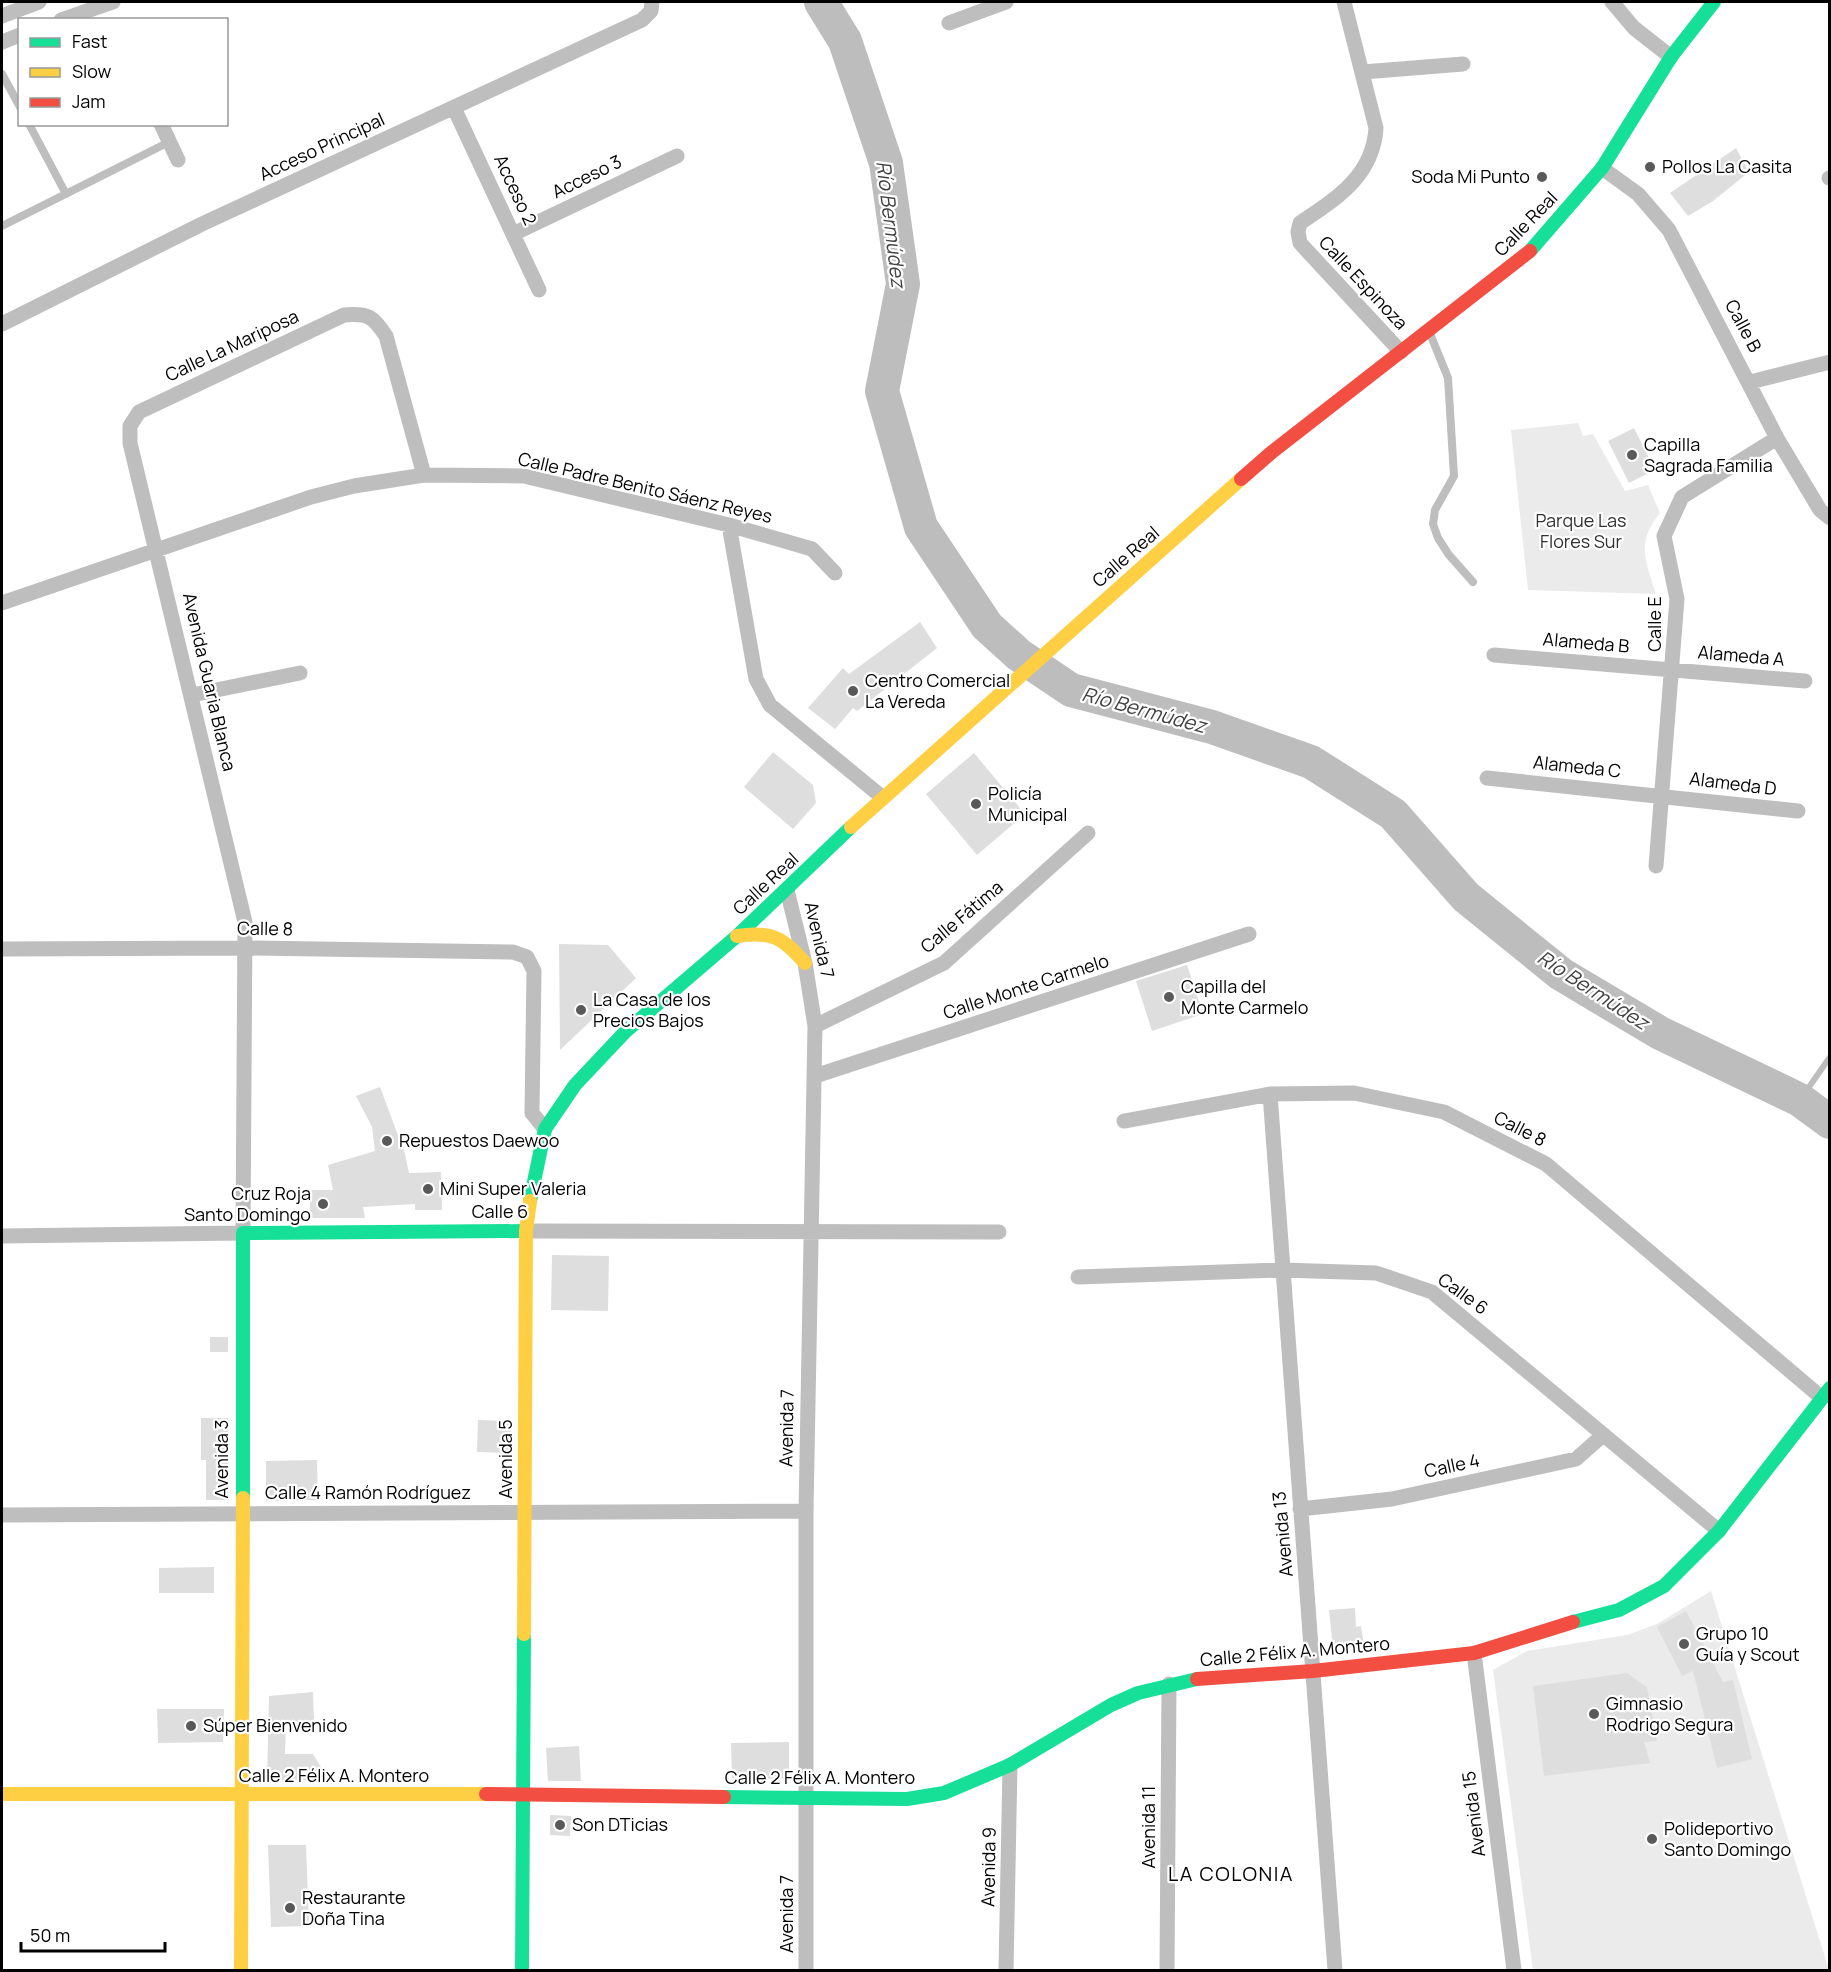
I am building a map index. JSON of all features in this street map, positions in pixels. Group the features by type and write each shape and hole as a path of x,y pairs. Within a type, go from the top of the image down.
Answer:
{"main road":[{"name":"Calle Real","path":"545,1129 575,1085 625,1032 737,936 882,797 998,697 1055,643 1272,453 1524,258 1602,168 1671,57 1714,2"},
{"path":"737,936 761,931 775,934 784,939 805,963"},
{"name":"Avenida 5","path":"522,1971 526,1231 533,1178 545,1129"},
{"name":"Calle 6","path":"243,1233 526,1231"},
{"name":"Avenida 3","path":"241,1971 244,1794 241,1513 243,1233"},
{"name":"Calle 2 Félix A. Montero","path":"2,1794 522,1794 906,1799 944,1793 1010,1765 1111,1705 1138,1692 1203,1678 1313,1671 1474,1653 1550,1628 1619,1610 1664,1586 1719,1532 1826,1393"}],"street":[{"path":"2,16 39,2"},
{"name":"Acceso Principal","path":"2,324 202,224 642,20 651,11 652,2"},
{"path":"950,23 1006,2"},
{"path":"1344,2 1363,72 1463,64"},
{"path":"1612,2 1634,28 1671,57"},
{"path":"66,18 104,3 108,18"},
{"path":"2,42 18,36"},
{"name":"Calle Espinoza","path":"1363,72 1376,128 1375,145 1368,164 1353,185 1300,223 1298,232 1300,243 1401,352"},
{"name":"Acceso 2","path":"454,108 539,290"},
{"path":"162,126 178,160"},
{"name":"Acceso 3","path":"513,234 677,156"},
{"name":"Calle B","path":"1602,168 1638,194 1669,230 1750,382 1777,438 1820,510 1830,518"},
{"name":"Calle La Mariposa","path":"130,426 139,412 345,315 360,314 375,319 386,336 424,475"},
{"path":"1750,382 1830,362"},
{"name":"Avenida Guaria Blanca","path":"130,426 130,443 245,922 246,948"},
{"name":"Calle E","path":"1656,866 1674,669 1677,599 1664,536 1682,497 1777,438"},
{"name":"Calle Padre Benito Sáenz Reyes","path":"2,603 156,548 312,497 354,486 424,475 524,476 729,525 812,549 835,573"},
{"path":"729,525 756,680 760,688 770,705 882,797"},
{"name":"Alameda B","path":"1494,655 1674,669"},
{"name":"Alameda A","path":"1674,669 1805,681"},
{"path":"192,696 300,673"},
{"name":"Alameda C","path":"1487,778 1663,795"},
{"name":"Alameda D","path":"1663,795 1798,811"},
{"name":"Calle Fátima","path":"814,1026 944,963 1088,833"},
{"name":"Avenida 7","path":"787,890 805,963 814,1026 815,1076 809,1233 806,1511 806,1971"},
{"name":"Calle Monte Carmelo","path":"815,1076 1249,934"},
{"name":"Calle 8","path":"2,949 246,948 513,952 527,957 534,970 532,1113 545,1129"},
{"name":"Avenida 3","path":"243,1233 246,948"},
{"name":"Calle 8","path":"1124,1121 1270,1094 1354,1092 1444,1112 1546,1164 1826,1393"},
{"name":"Avenida 13","path":"1270,1094 1335,1971"},
{"name":"Calle 6","path":"526,1231 999,1232"},
{"name":"Calle 6","path":"2,1236 243,1233"},
{"name":"Calle 6","path":"1078,1277 1282,1270 1376,1273 1432,1292 1496,1343 1602,1436 1719,1532"},
{"name":"Calle 4","path":"1300,1509 1392,1499 1576,1460 1602,1436"},
{"name":"Calle 4 Ramón Rodríguez","path":"2,1515 806,1511"},
{"name":"Avenida 15","path":"1474,1653 1514,1971"},
{"name":"Avenida 11","path":"1167,1971 1169,1684"},
{"name":"Avenida 9","path":"1006,1971 1010,1765"}],"lane":[{"path":"2,74 18,103"},
{"path":"30,126 66,194"},
{"path":"2,226 169,142"},
{"path":"1428,332 1448,378 1454,476 1435,510 1433,524 1438,538 1449,555 1473,582"}],"green space":[{"name":"Parque Las Flores Sur","path":"1578,423 1583,436 1593,434 1625,491 1648,485 1660,513 1652,524 1645,543 1646,561 1656,594 1528,590 1511,430"},
{"name":"Polideportivo Santo Domingo","path":"1711,1591 1829,1970 1533,1970 1493,1670 1527,1651 1627,1635 1657,1624"}],"building":[{"path":"1736,148 1749,172 1713,201 1688,216 1670,193"},
{"name":"Capilla Sagrada Familia","path":"1634,428 1655,470 1629,483 1608,441"},
{"name":"Centro Comercial La Vereda","path":"920,622 937,648 857,711 853,708 835,729 808,708 843,668 849,674"},
{"path":"773,752 813,785 816,803 793,829 744,787"},
{"name":"Policía Municipal","path":"974,753 1025,814 977,855 926,794"},
{"name":"La Casa de los Precios Bajos","path":"559,944 608,945 636,978 560,1050"},
{"name":"Capilla del Monte Carmelo","path":"1187,965 1203,1014 1152,1031 1136,981"},
{"path":"380,1087 405,1154 409,1173 441,1172 442,1210 415,1210 415,1204 363,1207 365,1218 310,1218 310,1190 333,1190 328,1165 375,1151 372,1127 356,1096"},
{"path":"552,1255 609,1256 608,1311 551,1310"},
{"path":"210,1337 228,1337 228,1352 210,1352"},
{"path":"201,1418 228,1418 228,1500 206,1500 206,1460 201,1460"},
{"path":"478,1420 511,1421 511,1453 477,1452"},
{"path":"317,1460 318,1500 266,1501 266,1461"},
{"path":"214,1567 214,1593 159,1593 159,1568"},
{"path":"1355,1608 1356,1627 1361,1626 1364,1646 1333,1649 1329,1610"},
{"path":"1686,1611 1723,1682 1733,1680 1752,1759 1717,1768 1693,1671 1682,1676 1657,1627"},
{"name":"Gimnasio Rodrigo Segura","path":"1627,1673 1647,1687 1657,1741 1644,1742 1650,1763 1544,1776 1533,1686"},
{"path":"313,1692 314,1721 286,1722 285,1754 313,1754 321,1767 322,1780 267,1780 269,1696"},
{"name":"Súper Bienvenido","path":"157,1709 224,1709 223,1742 158,1743"},
{"path":"789,1742 789,1779 732,1778 731,1743"},
{"path":"579,1746 581,1781 548,1781 546,1748"},
{"name":"Son DTicias","path":"550,1815 571,1816 570,1836 550,1835"},
{"path":"268,1845 306,1845 309,1926 271,1927"}],"waterway":[{"name":"Río Bermúdez","path":"821,2 845,41 886,163 903,284 882,391 921,527 987,626 1019,655 1071,690 1212,727 1311,762 1393,814 1466,897 1561,974 1660,1033 1800,1100 1830,1122"},
{"path":"1800,1100 1830,1057"}],"traffic: fast":[{"path":"1530,251 1602,168 1671,57 1714,2"},
{"path":"530,1201 545,1129 575,1085 625,1032 737,936 851,827"},
{"path":"243,1498 243,1233 526,1231"},
{"path":"1573,1622 1619,1610 1664,1586 1719,1531 1830,1388"},
{"path":"522,1970 524,1634"},
{"path":"724,1797 907,1799 944,1793 1010,1765 1111,1705 1138,1693 1197,1679"}],"traffic: slow":[{"path":"851,827 1241,479"},
{"path":"737,936 759,934 776,938 790,947 805,963"},
{"path":"524,1634 526,1231 530,1201"},
{"path":"241,1970 243,1498"},
{"path":"2,1794 486,1794"}],"traffic: jam":[{"path":"1241,479 1272,452 1530,251"},
{"path":"1197,1679 1313,1671 1474,1653 1573,1622"},
{"path":"486,1794 724,1797"}],"place":[{"name":"Pollos La Casita","path":"1650,167"},
{"name":"Soda Mi Punto","path":"1542,177"},
{"name":"Capilla Sagrada Familia","path":"1632,455"},
{"name":"Centro Comercial La Vereda","path":"853,691"},
{"name":"Policía Municipal","path":"976,804"},
{"name":"Capilla del Monte Carmelo","path":"1169,997"},
{"name":"La Casa de los Precios Bajos","path":"581,1010"},
{"name":"Repuestos Daewoo","path":"387,1141"},
{"name":"Mini Super Valeria","path":"428,1189"},
{"name":"Cruz Roja Santo Domingo","path":"323,1204"},
{"name":"Grupo 10 Guía y Scout","path":"1684,1644"},
{"name":"Gimnasio Rodrigo Segura","path":"1594,1714"},
{"name":"Súper Bienvenido","path":"191,1726"},
{"name":"Son DTicias","path":"560,1825"},
{"name":"Polideportivo Santo Domingo","path":"1652,1839"},
{"name":"Restaurante Doña Tina","path":"290,1908"}],"district":[{"name":"LA COLONIA","path":"1231,1874"}]}
